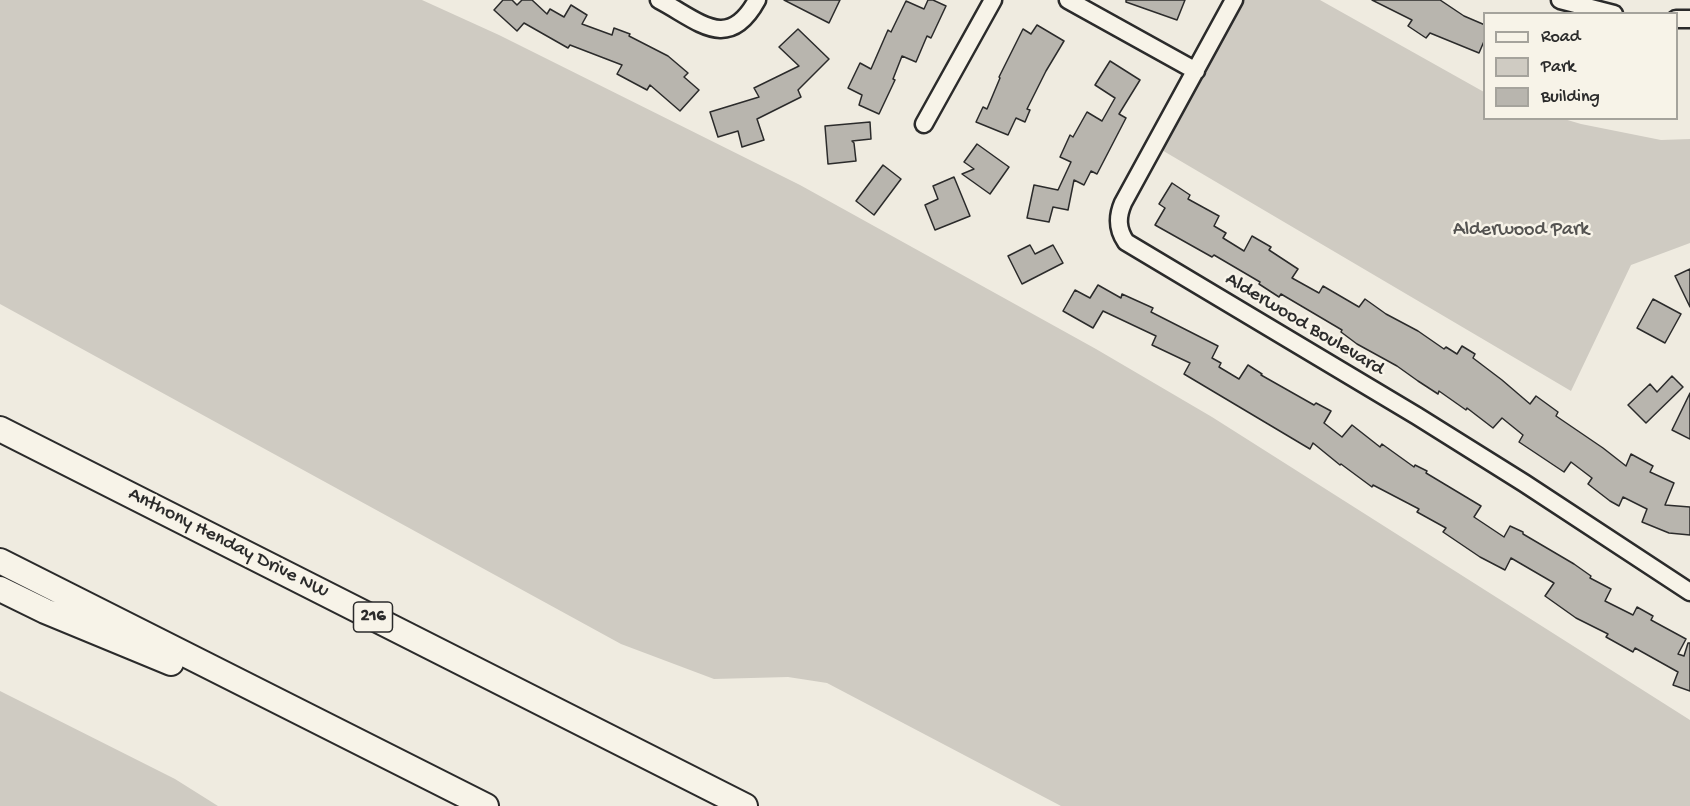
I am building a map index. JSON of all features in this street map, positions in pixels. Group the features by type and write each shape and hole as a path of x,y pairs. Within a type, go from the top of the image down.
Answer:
{"highway":[{"name":"Anthony Henday Drive NW","path":"0,429 745,806"},
{"path":"0,561 486,806"},
{"path":"0,590 45,611 351,737"}],"street":[{"path":"659,0 707,26 725,30 741,23 757,0"},
{"path":"924,124 993,0"},
{"path":"1068,0 1196,71"},
{"name":"Alderwood Boulevard","path":"1234,0 1121,208 1119,230 1126,242 1426,422 1690,592"},
{"path":"1560,0 1606,12"}],"green space":[{"path":"0,0 422,0 499,35 800,185 1096,349 1212,417 1690,720 1690,806 1061,806 827,683 788,677 714,679 621,644 0,304"},
{"name":"Alderwood Park","path":"1234,0 1320,0 1483,91 1483,120 1567,120 1661,140 1690,139 1690,243 1631,265 1571,391 1155,146"},
{"path":"0,691 175,779 218,806 0,806"}],"building":[{"path":"503,0 512,0 517,5 522,0 532,0 547,14 550,9 564,17 571,5 587,15 582,24 612,35 614,28 630,34 629,36 668,56 688,73 684,77 699,90 680,111 650,85 647,90 617,74 622,65 570,45 568,48 524,23 517,31 494,10"},
{"path":"784,0 840,0 829,23"},
{"path":"928,0 946,6 931,38 927,36 916,62 902,56 893,79 895,80 879,114 859,105 862,95 848,88 860,63 871,69 888,30 891,32 906,1 924,9"},
{"path":"1126,0 1185,0 1177,20 1126,2"},
{"path":"1372,0 1440,0 1464,16 1483,24 1483,44 1479,53 1430,33 1426,38 1408,26 1412,20"},
{"path":"1037,25 1064,41 1027,109 1030,110 1025,122 1016,118 1008,135 976,122 983,107 987,109 999,77 1023,29 1031,34"},
{"path":"798,29 829,59 798,90 801,97 757,119 764,140 742,147 738,131 718,137 710,112 759,97 754,88 799,66 779,47"},
{"path":"1110,61 1140,80 1119,114 1126,118 1097,174 1091,171 1084,185 1074,180 1068,210 1053,207 1049,222 1027,218 1034,185 1058,190 1071,162 1060,157 1070,135 1073,137 1087,112 1102,121 1115,98 1095,85"},
{"path":"870,122 871,139 852,141 856,161 828,164 825,126"},
{"path":"977,144 1009,167 990,194 962,174 974,169 964,162"},
{"path":"883,165 901,179 874,215 856,201"},
{"path":"954,177 970,216 935,230 925,205 938,199 933,186"},
{"path":"1172,183 1190,195 1188,199 1219,216 1214,226 1226,233 1223,238 1244,251 1252,236 1271,247 1269,250 1298,269 1292,278 1319,293 1323,286 1359,307 1365,299 1444,349 1446,347 1457,354 1462,346 1475,354 1473,358 1530,404 1536,396 1558,412 1556,416 1626,466 1631,454 1653,466 1650,472 1674,483 1665,505 1690,507 1690,535 1669,533 1642,522 1647,509 1623,497 1619,506 1610,501 1588,484 1592,478 1571,462 1564,472 1519,442 1523,435 1502,418 1493,428 1467,408 1466,410 1439,391 1438,394 1397,366 1357,344 1341,332 1342,330 1281,294 1279,297 1259,284 1260,282 1214,255 1212,257 1155,225 1165,208 1159,204"},
{"path":"1030,245 1035,254 1053,245 1063,263 1022,284 1008,256"},
{"path":"1690,269 1690,307 1675,276"},
{"path":"1098,285 1121,298 1122,294 1153,308 1151,312 1218,346 1212,358 1221,363 1219,367 1239,379 1248,365 1261,375 1314,405 1316,403 1331,411 1324,423 1342,437 1352,425 1380,447 1382,444 1414,467 1415,465 1427,471 1426,473 1481,506 1474,517 1504,537 1510,526 1523,532 1574,564 1591,576 1590,578 1611,589 1605,601 1633,615 1637,607 1653,616 1651,620 1686,639 1678,654 1684,656 1688,643 1690,643 1690,691 1673,685 1678,672 1635,648 1633,652 1606,637 1608,634 1576,618 1545,596 1554,583 1511,558 1505,570 1480,557 1443,532 1446,528 1417,512 1419,509 1373,485 1372,487 1313,443 1310,449 1184,374 1190,363 1152,345 1156,336 1103,311 1093,328 1063,311 1075,290 1090,298"},
{"path":"1653,299 1681,314 1665,343 1637,328"},
{"path":"1672,376 1683,387 1646,423 1628,405 1650,384 1657,392"},
{"path":"1690,393 1690,439 1672,430"}]}
